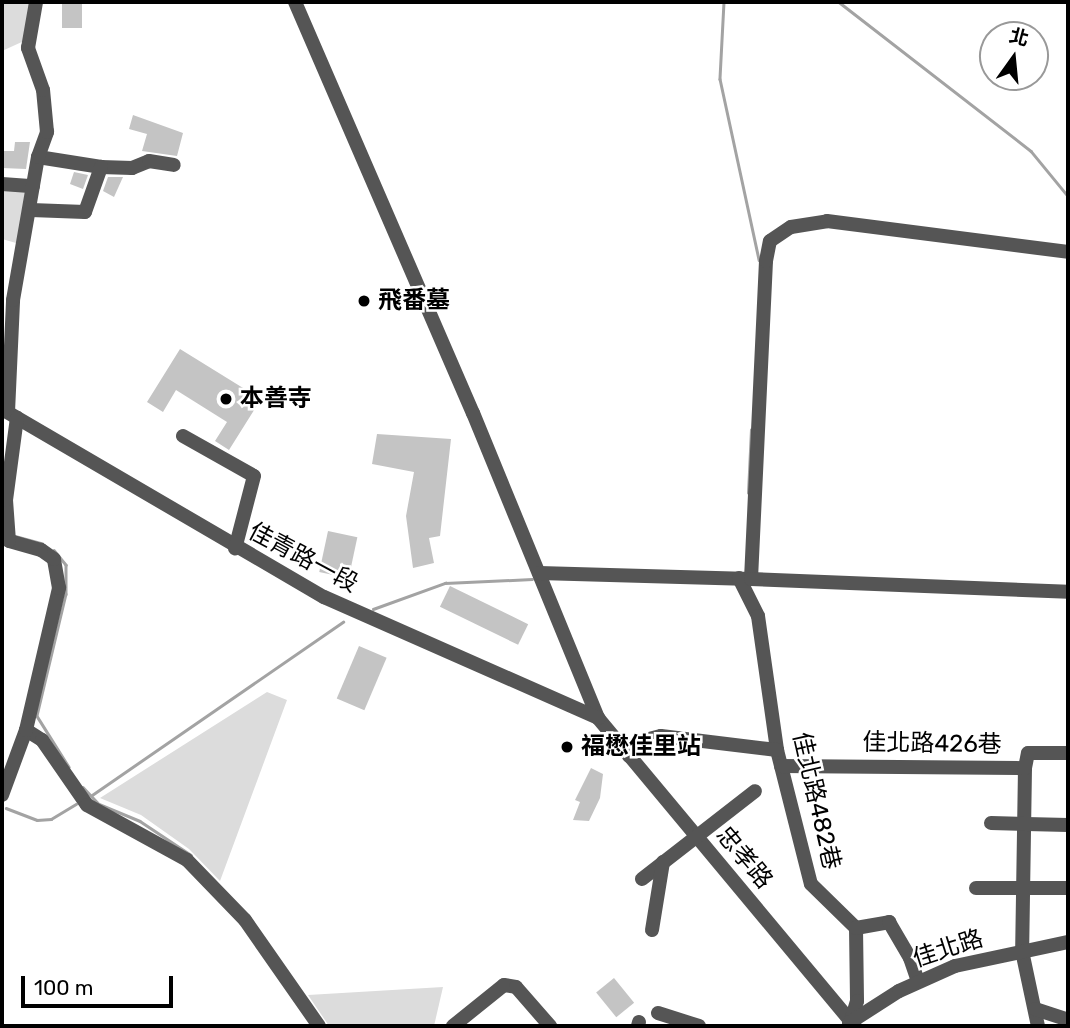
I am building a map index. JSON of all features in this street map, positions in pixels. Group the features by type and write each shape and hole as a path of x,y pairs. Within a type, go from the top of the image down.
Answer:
{"street":[{"path":"2,795 26,730 59,573 54,559 41,550 8,536 13,300 31,210 38,157 47,132 43,90 28,48 36,2"},
{"path":"295,2 540,573 598,718"},
{"path":"38,157 101,167 132,168 149,161 174,165"},
{"path":"31,210 85,212 101,167"},
{"path":"2,184 33,186"},
{"path":"745,579 770,241 791,227 827,221 1068,252"},
{"name":"佳青路一段","path":"9,413 235,549 324,597 598,718"},
{"path":"183,436 254,476 235,549"},
{"path":"540,573 1068,592"},
{"name":"佳北路482巷","path":"745,579 758,617 777,750 811,884 856,928"},
{"name":"忠孝路","path":"598,718 850,1025"},
{"path":"26,730 42,740 88,805 175,849 187,860 245,920 319,1026"},
{"path":"629,756 645,740 661,736 777,750"},
{"path":"1026,768 1028,752 1068,753"},
{"name":"佳北路426巷","path":"781,766 1026,768 1022,951 1038,1026"},
{"path":"642,879 755,791"},
{"path":"991,822 1068,825"},
{"path":"652,930 663,862"},
{"path":"976,888 1068,888"},
{"path":"850,1025 857,1001 856,928 889,922 910,958 918,981"},
{"name":"佳北路","path":"850,1025 918,981 955,966 1068,942"},
{"path":"456,1026 504,985 516,987 550,1026"},
{"path":"1035,1009 1068,1020"},
{"path":"658,1013 699,1026"}],"shaded area":[{"path":"2,2 31,2 24,41 2,51"},
{"path":"2,185 31,188 23,245 2,239"},
{"path":"267,692 287,700 220,881 189,849 141,815 100,798"},
{"path":"443,987 434,1026 329,1026 308,995"}],"building":[{"path":"62,2 82,2 82,28 62,28"},
{"path":"133,115 183,133 177,156 142,151 147,134 129,129"},
{"path":"15,142 30,142 26,169 2,168 2,151 14,151"},
{"path":"74,172 88,175 83,189 70,184"},
{"path":"108,177 123,177 114,197 103,191"},
{"name":"本善寺","path":"180,349 261,399 229,450 215,441 227,422 176,390 163,412 147,402"},
{"path":"377,434 451,439 440,536 429,538 434,563 413,568 406,516 414,472 372,464"},
{"path":"328,531 357,537 349,578 319,572"},
{"path":"450,586 528,624 518,645 440,607"},
{"path":"359,646 387,658 364,710 337,698"},
{"path":"591,768 603,774 600,798 589,821 573,820 580,802 575,800"},
{"path":"614,978 634,1003 616,1017 596,992"}],"waterway":[{"path":"724,2 720,79 759,260"},
{"path":"839,2 1031,151 1068,196"},
{"path":"748,493 751,430"},
{"path":"15,536 42,543"},
{"path":"54,550 66,565 66,594 37,716 69,767"},
{"path":"373,609 445,583 532,579"},
{"path":"92,795 343,622"},
{"path":"83,787 99,804 140,821 191,855"},
{"path":"6,808 37,820 51,819 76,804"}],"place":[{"name":"飛番墓","path":"364,301"},
{"name":"本善寺","path":"226,399"},
{"name":"福懋佳里站","path":"567,747"}]}
